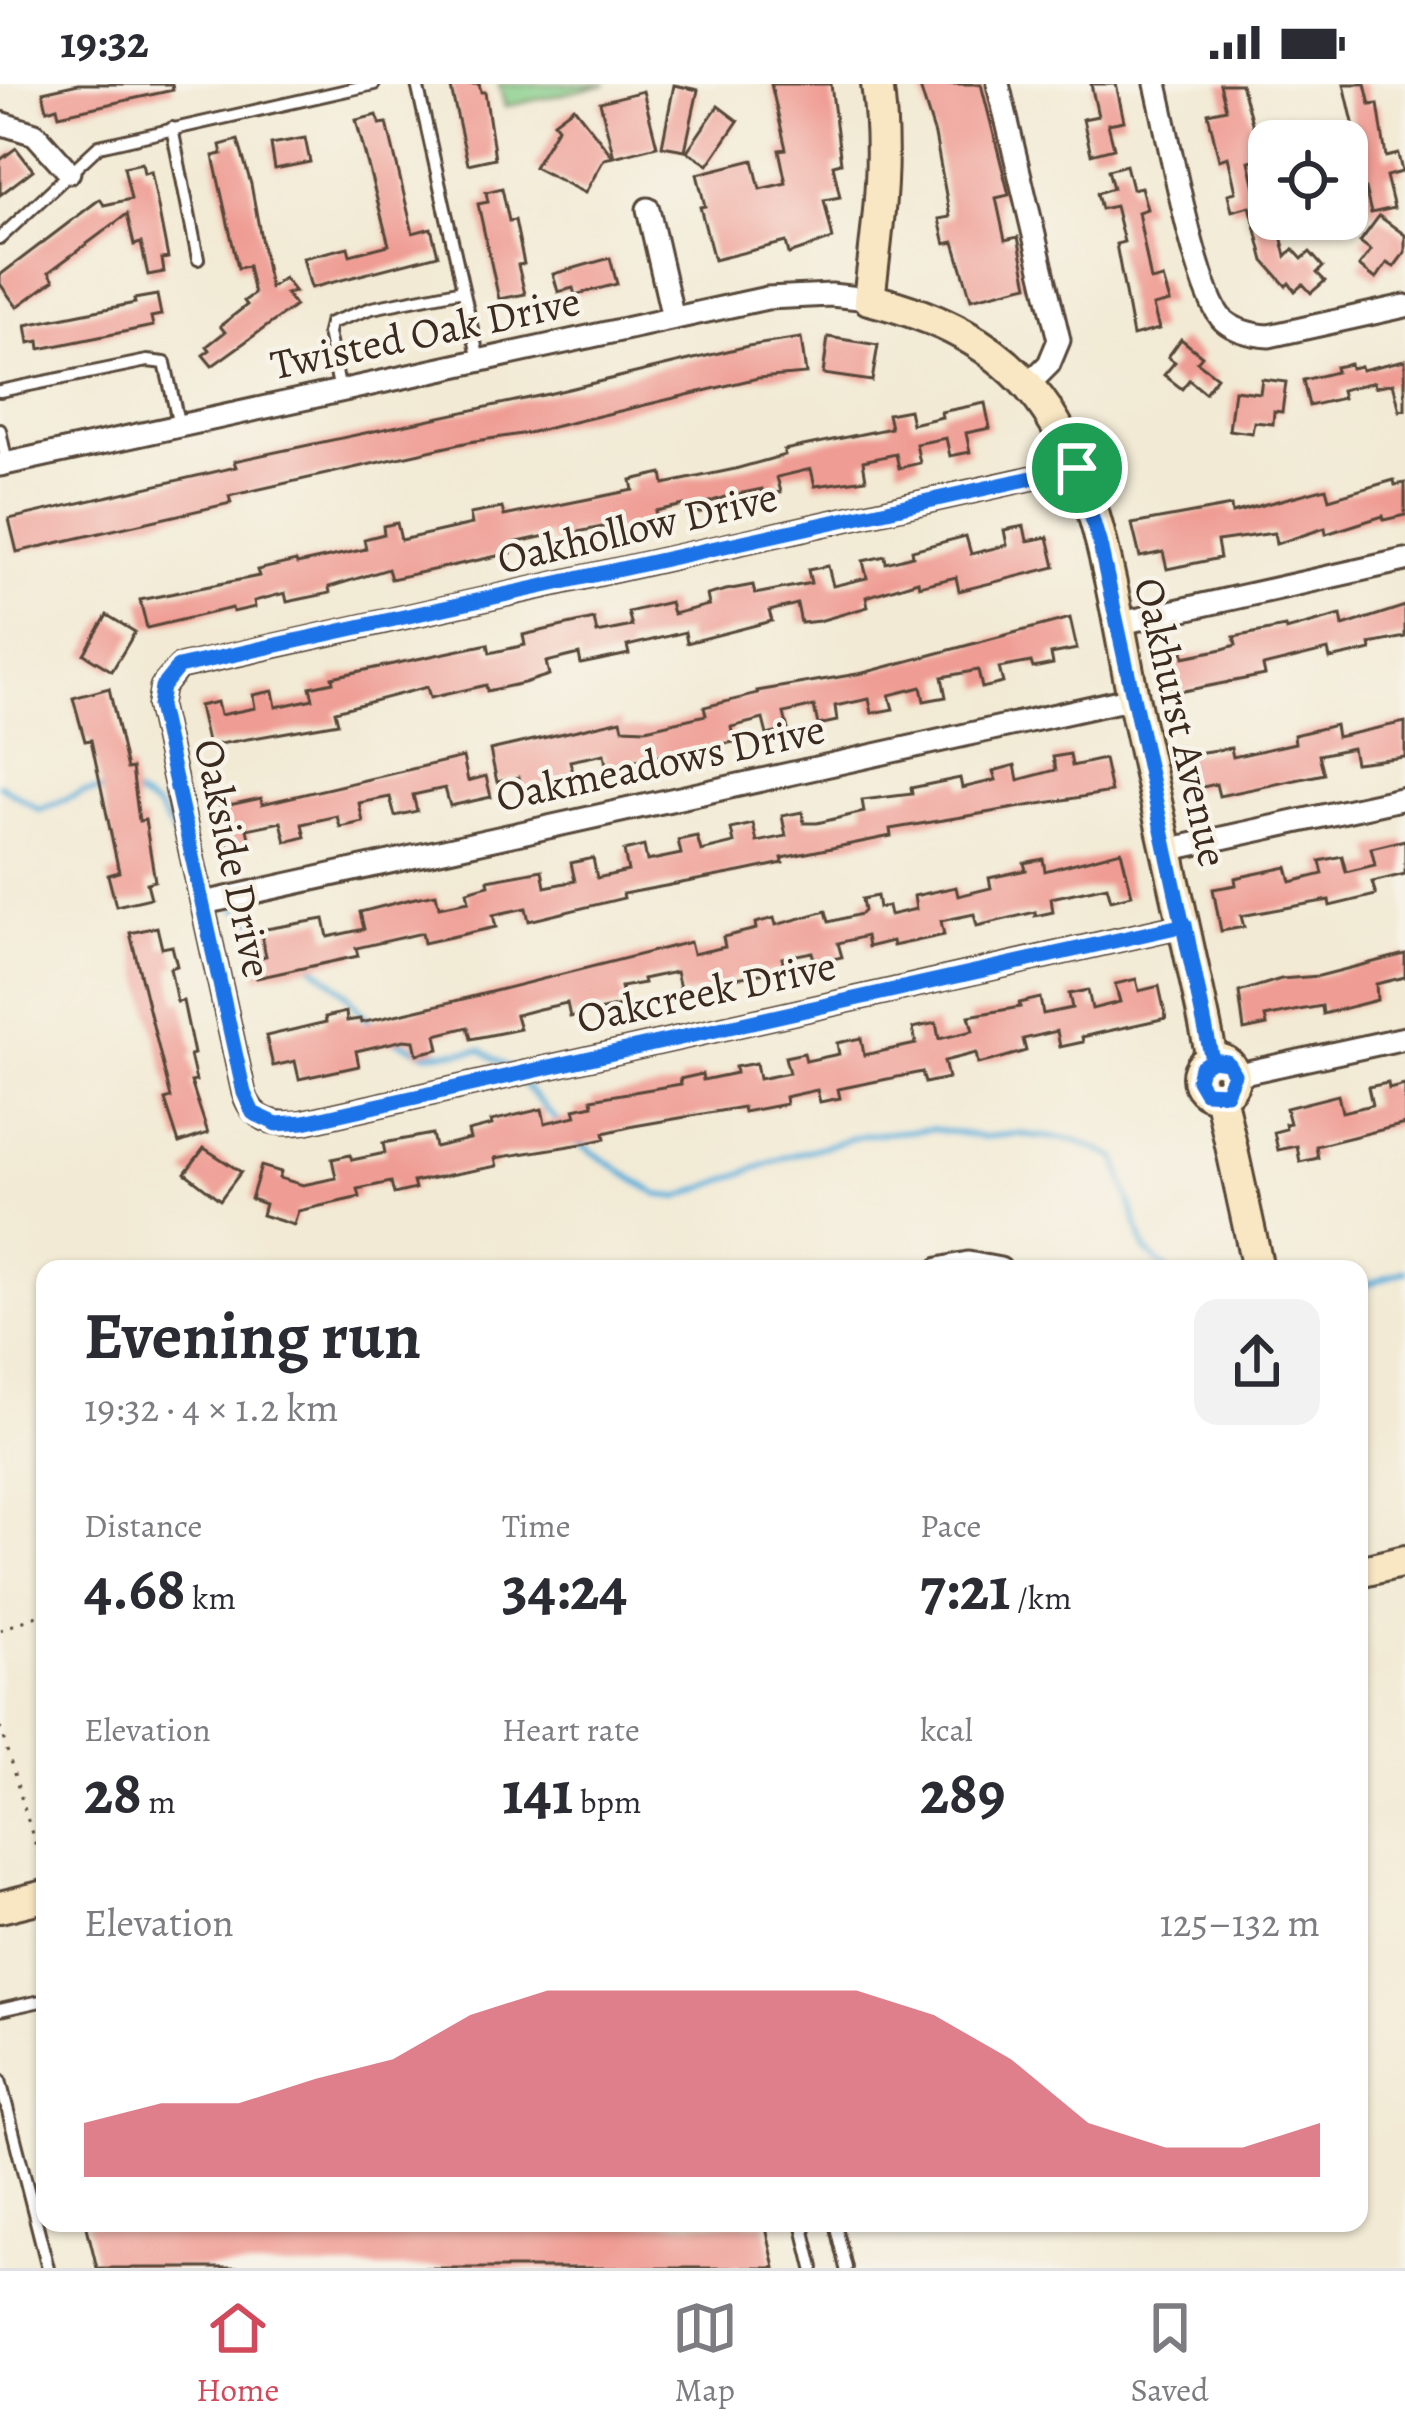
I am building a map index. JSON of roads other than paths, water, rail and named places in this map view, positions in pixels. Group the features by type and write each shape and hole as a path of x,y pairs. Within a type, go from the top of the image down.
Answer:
{"street":[{"path":"869,299 883,182 877,84"},
{"path":"998,84 1059,340 1049,364 1028,386"},
{"path":"1156,84 1209,296 1225,322 1255,335 1291,333 1405,306"},
{"path":"0,122 35,134 69,172"},
{"path":"648,208 673,318"},
{"name":"Twisted Oak Drive","path":"4,465 790,295 869,299"},
{"name":"Oakhurst Avenue","path":"869,299 925,315 995,354 1028,386 1077,468 1222,1076 1256,1260"},
{"name":"Oakhollow Drive","path":"214,660 1077,468"},
{"path":"1117,624 1405,560"},
{"name":"Oakside Drive","path":"214,660 178,667 158,697 248,1106"},
{"name":"Oakmeadows Drive","path":"206,900 1133,698"},
{"path":"1167,850 1405,798"},
{"name":"Oakcreek Drive","path":"248,1106 266,1120 290,1124 1185,925"},
{"path":"1222,1076 1405,1038"},
{"path":"1368,1570 1405,1561"},
{"path":"0,1907 36,1898"}],"lane":[{"path":"0,238 100,146 374,84"},
{"path":"417,84 479,360"},
{"path":"172,128 198,260"},
{"path":"340,391 330,323 372,308 463,290"},
{"path":"0,391 147,361 165,363 178,426"},
{"path":"0,430 4,465"},
{"path":"0,2010 36,2002"},
{"path":"0,2080 36,2224"},
{"path":"38,2232 47,2268"},
{"path":"804,2232 813,2268"},
{"path":"837,2232 846,2268"}],"waterway":[{"path":"0,785 40,810 83,792 108,790"},
{"path":"132,793 158,808 182,848"},
{"path":"229,903 267,931"},
{"path":"311,964 344,991 373,1026"},
{"path":"394,1040 427,1054 481,1050 511,1069"},
{"path":"519,1079 558,1122"},
{"path":"575,1141 658,1195 679,1197 786,1157 865,1135 932,1129 984,1137 1017,1134 1074,1140 1116,1158 1145,1250 1157,1260"},
{"path":"1368,1284 1405,1271"}]}
